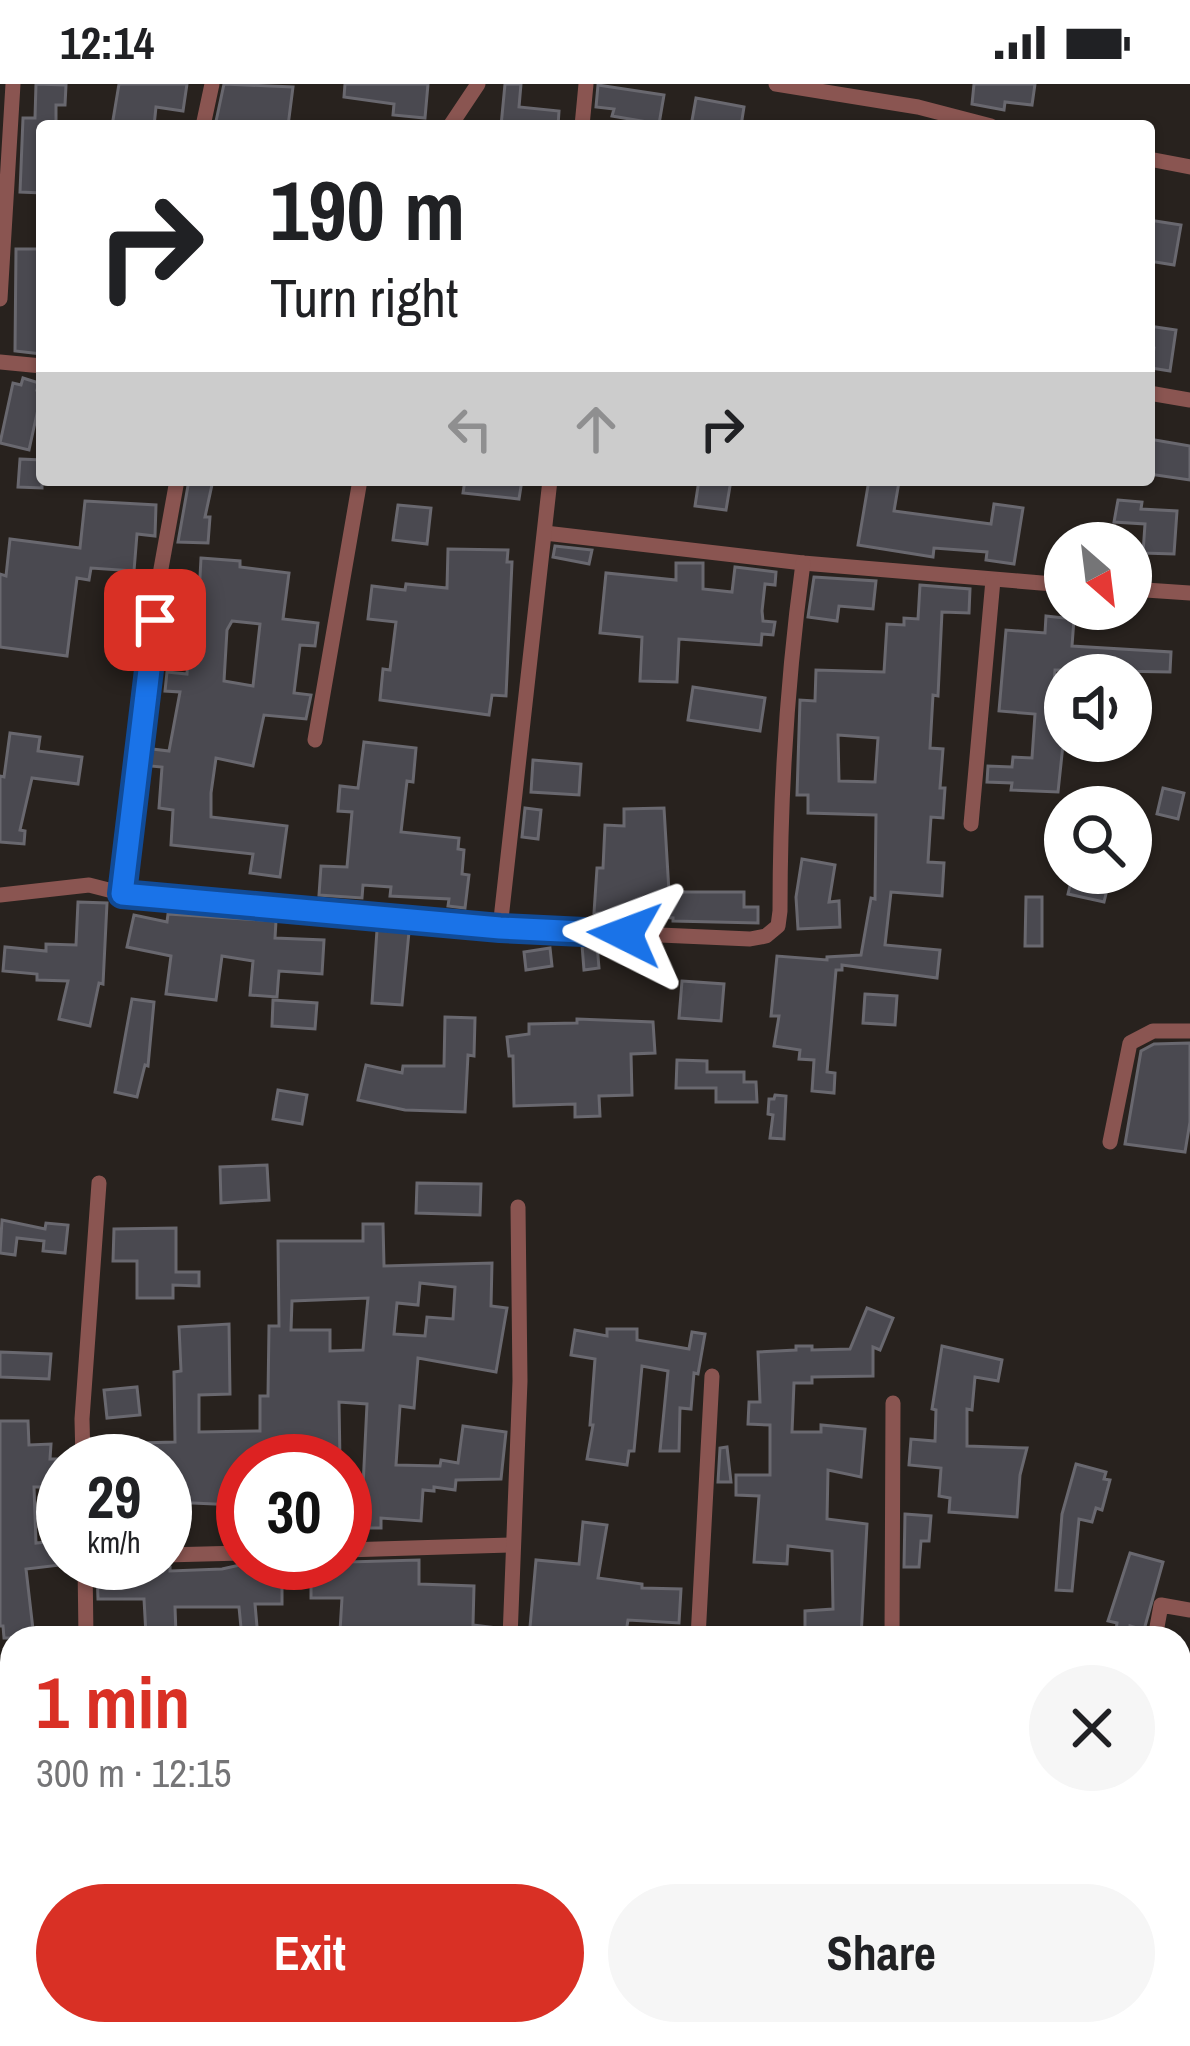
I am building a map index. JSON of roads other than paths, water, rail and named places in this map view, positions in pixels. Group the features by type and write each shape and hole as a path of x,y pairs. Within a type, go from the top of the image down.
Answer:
{"street":[{"path":"0,299 13,84"},
{"path":"204,120 212,84"},
{"path":"454,120 478,84"},
{"path":"583,120 586,84"},
{"path":"778,84 968,120"},
{"path":"1155,160 1190,167"},
{"path":"0,362 36,365"},
{"path":"1155,394 1190,400"},
{"path":"122,894 154,602 176,486"},
{"path":"315,740 359,486"},
{"path":"500,928 549,486"},
{"path":"545,533 803,563 1044,584"},
{"path":"0,895 88,885 122,894 500,928 766,936 778,926 780,790 789,664 803,563"},
{"path":"971,824 993,580"},
{"path":"1152,590 1190,593"},
{"path":"1111,1142 1130,1043 1153,1031 1190,1031"},
{"path":"82,1434 98,1183"},
{"path":"510,1626 520,1382 518,1207"},
{"path":"699,1626 712,1376"},
{"path":"892,1402 892,1626"},
{"path":"372,1549 512,1545"},
{"path":"85,1590 86,1626"},
{"path":"1157,1626 1161,1605 1190,1610"}]}
